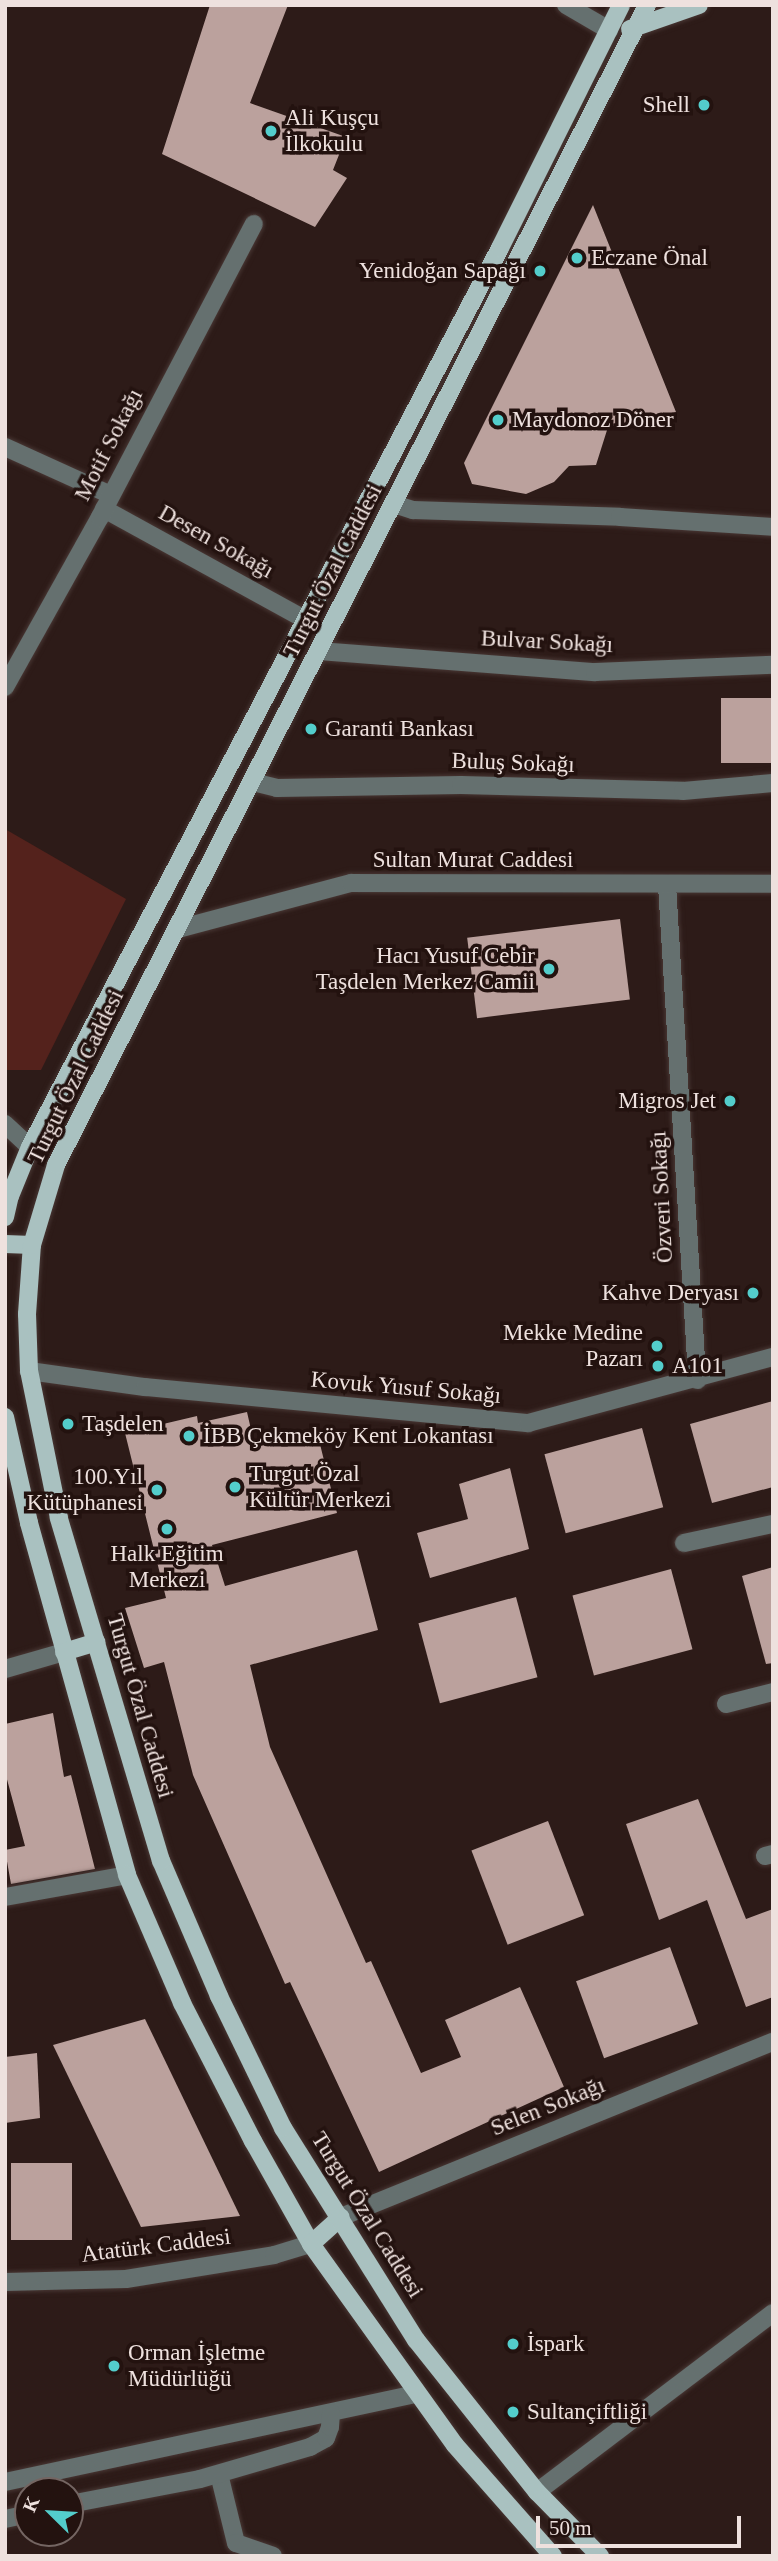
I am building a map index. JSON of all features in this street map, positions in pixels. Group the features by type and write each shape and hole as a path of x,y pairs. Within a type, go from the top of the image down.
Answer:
{"main road":[{"name":"Turgut Özal Caddesi","path":"5,1217 10,1196 30,1147 500,248 621,5"},
{"name":"Turgut Özal Caddesi","path":"600,2556 537,2492 416,2340 283,2128 219,1996 161,1861 59,1518 29,1371 27,1314 32,1245 56,1165 647,5"},
{"path":"609,30 634,29 699,5"},
{"path":"30,1147 56,1165"},
{"path":"5,1244 32,1245"},
{"path":"5,1418 29,1523 127,1875 182,2003 253,2141 311,2244 455,2445 553,2556"},
{"path":"64,1652 96,1642"},
{"path":"311,2244 341,2217"}],"street":[{"path":"566,5 609,30"},
{"name":"Motif Sokağı","path":"5,687 108,502 254,224"},
{"name":"Desen Sokağı","path":"5,447 108,502 304,619"},
{"path":"394,504 413,510 773,527"},
{"name":"Bulvar Sokağı","path":"319,652 595,672 773,665"},
{"name":"Buluş Sokağı","path":"253,782 276,788 461,785 683,791 773,783"},
{"name":"Sultan Murat Caddesi","path":"178,929 351,883 773,884"},
{"name":"Özveri Sokağı","path":"667,885 697,1380"},
{"path":"5,1124 30,1147"},
{"name":"Kovuk Yusuf Sokağı","path":"29,1371 145,1387 528,1423 697,1380 773,1357"},
{"path":"684,1543 773,1524"},
{"path":"5,1669 64,1652"},
{"path":"726,1704 773,1692"},
{"path":"5,1897 127,1875"},
{"name":"Selen Sokağı","path":"341,2217 773,2042"},
{"name":"Atatürk Caddesi","path":"5,2282 126,2279 274,2255 311,2244"},
{"path":"537,2492 773,2313"},
{"path":"5,2482 417,2394"},
{"path":"84,2501 219,2474 310,2447 326,2438 331,2413"},
{"path":"219,2474 236,2543 272,2556"}],"shaded area":[{"path":"5,829 126,899 41,1070 5,1070"}],"building":[{"path":"210,5 288,5 250,103 346,137 333,170 347,178 315,227 162,154"},
{"path":"593,205 676,412 608,427 596,465 569,466 554,482 526,494 472,484 464,463"},
{"path":"721,698 772,698 772,763 721,763"},
{"name":"Hacı Yusuf Cebir Taşdelen Merkez Camii","path":"620,919 630,999 477,1018 467,938"},
{"path":"773,1401 773,1487 712,1503 690,1424"},
{"path":"247,1412 255,1447 317,1432 337,1513 212,1545 225,1586 357,1550 378,1630 250,1665 270,1747 366,1963 371,1961 421,2073 461,2057 445,2020 520,1987 564,2087 379,2172 290,1982 285,1984 193,1775 164,1662 144,1668 125,1608 166,1598 125,1433 197,1416 198,1423"},
{"path":"642,1428 663,1507 566,1533 544,1454"},
{"path":"510,1468 529,1549 430,1578 417,1533 468,1519 459,1484"},
{"path":"773,1567 773,1663 766,1664 742,1576"},
{"path":"671,1569 692,1649 594,1676 572,1595"},
{"path":"516,1597 537,1677 440,1703 418,1623"},
{"path":"53,1713 64,1777 71,1775 95,1869 11,1884 5,1850 25,1846 5,1772 5,1724"},
{"path":"698,1799 746,1919 773,1909 773,1997 746,2007 707,1900 659,1920 626,1824"},
{"path":"548,1821 584,1915 508,1945 471,1850"},
{"path":"670,1947 698,2024 604,2058 576,1981"},
{"path":"145,2019 240,2216 141,2227 53,2045"},
{"path":"37,2053 40,2118 5,2123 5,2057"},
{"path":"11,2163 72,2163 72,2240 11,2240"}],"place":[{"name":"Shell","path":"704,105"},
{"name":"Ali Kuşçu İlkokulu","path":"271,131"},
{"name":"Eczane Önal","path":"577,258"},
{"name":"Yenidoğan Sapağı","path":"540,271"},
{"name":"Maydonoz Döner","path":"498,420"},
{"name":"Garanti Bankası","path":"311,729"},
{"name":"Hacı Yusuf Cebir Taşdelen Merkez Camii","path":"549,969"},
{"name":"Migros Jet","path":"730,1101"},
{"name":"Kahve Deryası","path":"753,1293"},
{"name":"Mekke Medine Pazarı","path":"657,1346"},
{"name":"A101","path":"658,1366"},
{"name":"Taşdelen","path":"68,1424"},
{"name":"İBB Çekmeköy Kent Lokantası","path":"189,1436"},
{"name":"Turgut Özal Kültür Merkezi","path":"235,1487"},
{"name":"100.Yıl Kütüphanesi","path":"157,1490"},
{"name":"Halk Eğitim Merkezi","path":"167,1529"},
{"name":"İspark","path":"513,2344"},
{"name":"Orman İşletme Müdürlüğü","path":"114,2366"},
{"name":"Sultançiftliği","path":"513,2412"}]}
